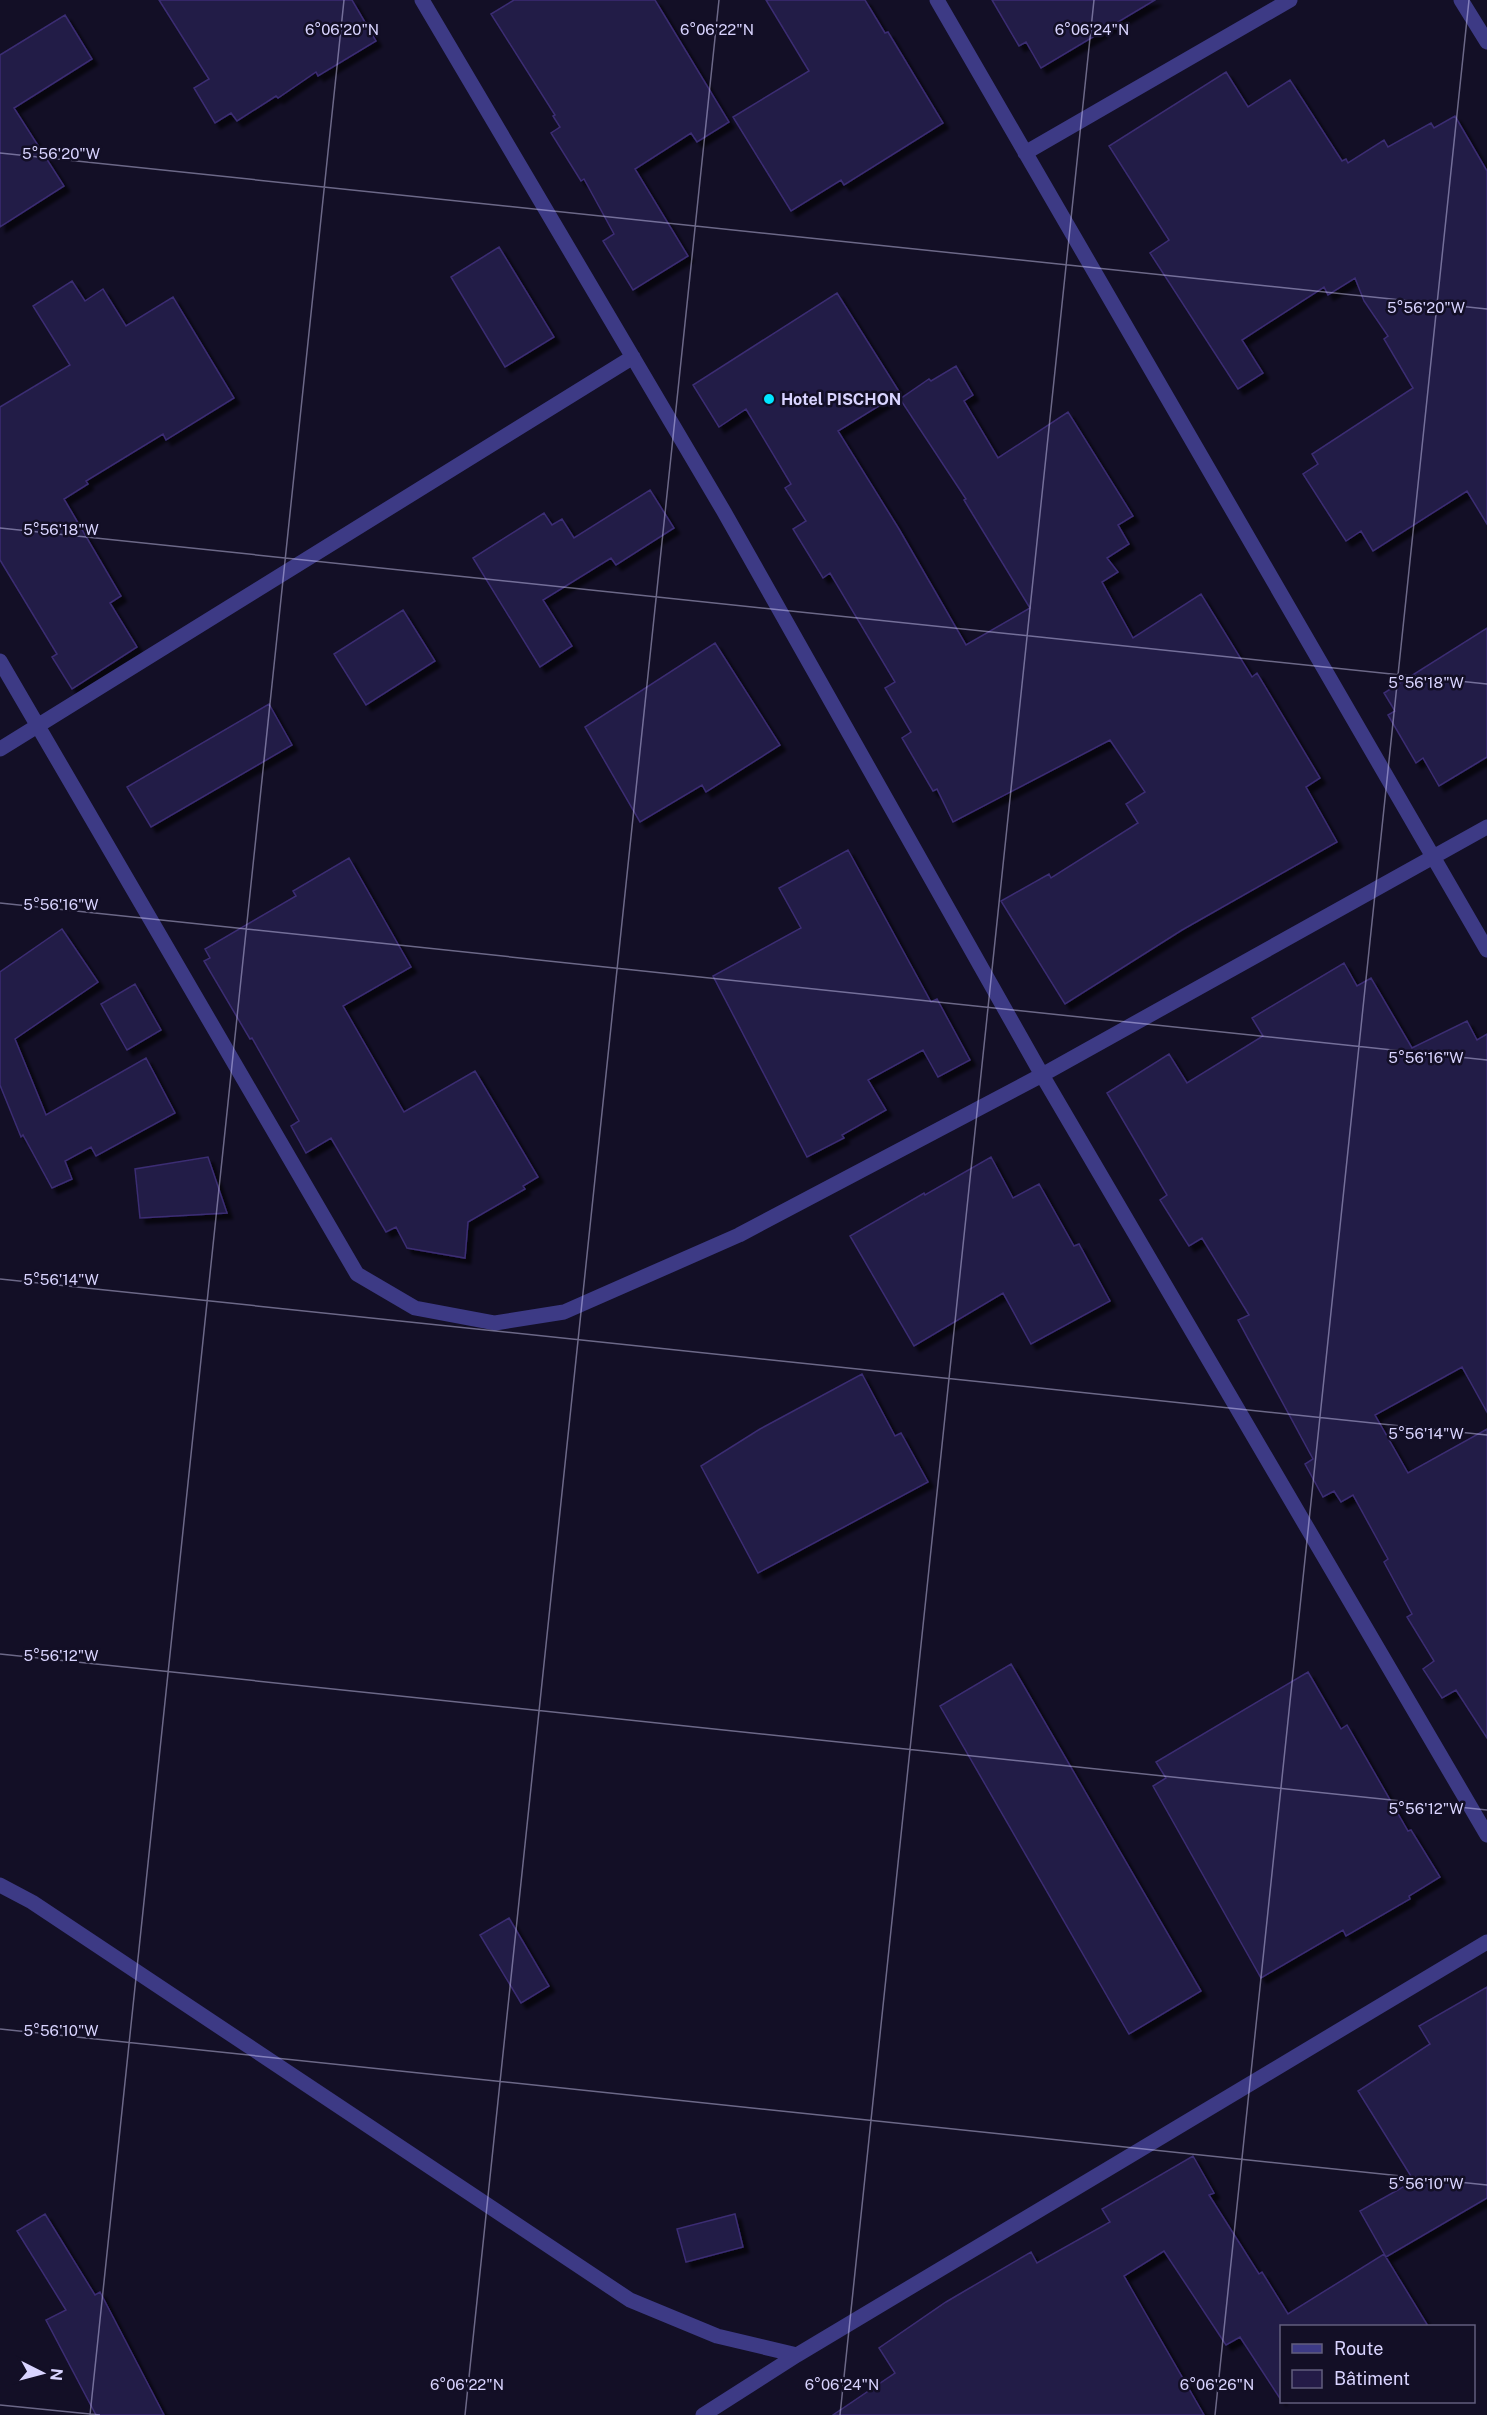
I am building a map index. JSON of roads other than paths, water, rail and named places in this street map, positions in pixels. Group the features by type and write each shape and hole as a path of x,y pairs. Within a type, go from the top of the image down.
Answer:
{"street":[{"path":"422,0 723,510 1042,1075 1487,1835"},
{"path":"937,0 1487,950"},
{"path":"1025,153 1290,0"},
{"path":"1461,0 1487,42"},
{"path":"0,749 633,357"},
{"path":"0,661 357,1274 415,1308 495,1323 564,1312 739,1235 1042,1075 1434,859 1487,827"},
{"path":"0,1884 32,1902 630,2300 717,2336 797,2355"},
{"path":"703,2415 797,2355 1487,1942"}],"place":[{"name":"Hotel PISCHON","path":"769,399"}]}
